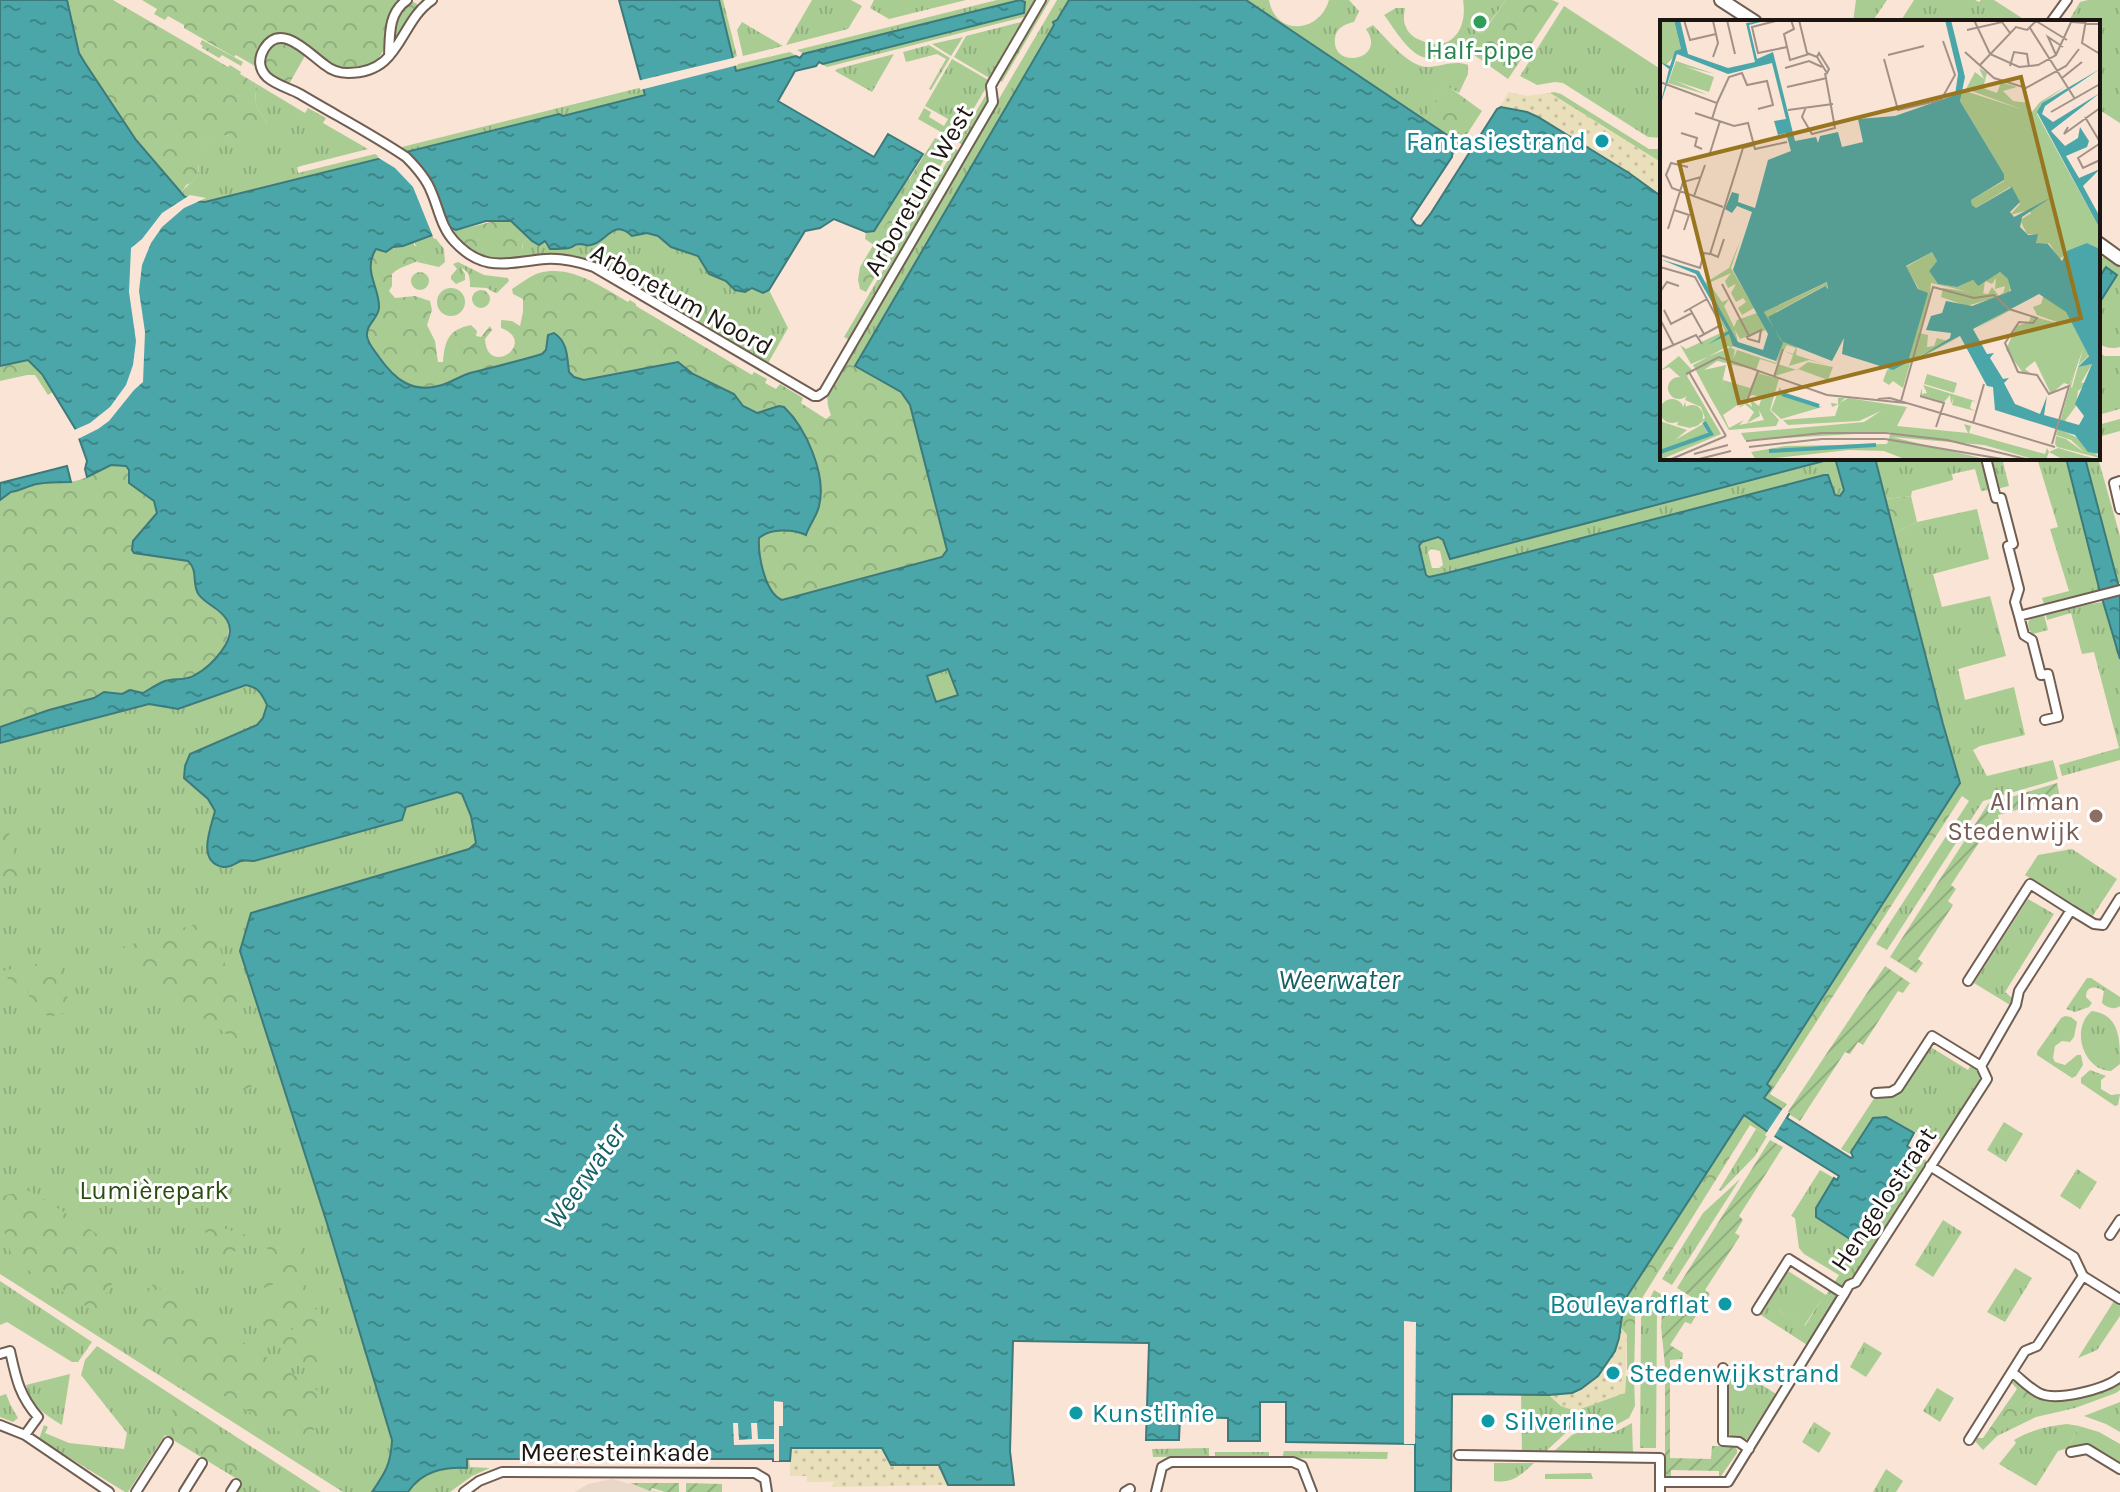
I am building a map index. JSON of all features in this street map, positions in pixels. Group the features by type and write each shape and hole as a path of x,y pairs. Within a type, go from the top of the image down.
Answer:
{"street":[{"path":"389,56 393,17 407,0"},
{"path":"389,56 417,13 432,0"},
{"name":"Arboretum West","path":"818,396 824,392 993,102 991,86 1041,0"},
{"path":"1721,0 1752,20"},
{"path":"2052,20 2067,0"},
{"name":"Arboretum Noord","path":"389,56 370,69 342,72 325,66 295,41 277,39 266,46 260,57 264,74 278,84 395,150 415,166 432,192 444,228 454,241 474,256 492,263 562,259 594,267 818,396"},
{"path":"2100,244 2120,259"},
{"path":"1986,460 2013,544 2008,546 2019,589 2015,602 2024,635 2032,640 2041,675 2048,674 2058,717 2045,720"},
{"path":"2117,482 2120,509"},
{"path":"2019,616 2120,590"},
{"path":"1968,981 2030,884 2094,924 2103,925 2120,898"},
{"name":"Hengelostraat","path":"1660,1487 1728,1482 1849,1285 1856,1282 1987,1079 1981,1066 2016,1005 2019,991 2071,910"},
{"path":"1876,1093 1898,1088 1932,1036 1981,1066"},
{"path":"1930,1166 2074,1257 2083,1276 2120,1299"},
{"path":"2110,1235 2120,1220"},
{"path":"1757,1310 1789,1259 1844,1294"},
{"path":"1969,1440 2025,1351 2037,1346 2083,1276"},
{"path":"0,1354 10,1351 17,1384 23,1398 38,1417 25,1435"},
{"path":"1723,1368 1723,1441 1739,1442 1749,1449"},
{"path":"2013,1373 2040,1394 2051,1396 2100,1388 2120,1377"},
{"path":"0,1425 25,1435 109,1492"},
{"path":"136,1492 168,1442"},
{"path":"2071,1452 2087,1449 2120,1469"},
{"path":"1459,1455 1660,1458 1660,1487"},
{"path":"1156,1492 1162,1467 1171,1462 1293,1462 1302,1466 1312,1492"},
{"path":"184,1492 202,1463"},
{"name":"Meeresteinkade","path":"464,1492 479,1481 502,1472 748,1472 762,1475 767,1488"}],"shaded area":[{"path":"612,1479 661,1492 575,1492 588,1484"}],"green space":[{"path":"67,0 113,0 241,72 255,83 256,105 267,124 262,134 250,143 226,135 214,135 202,151 196,177 181,194 136,140 79,53"},
{"path":"142,0 401,0 391,18 380,56 374,63 348,69 327,62 303,42 284,35 271,38 258,68 236,55 234,57 168,16 165,20 154,14 157,9"},
{"path":"719,0 723,0 737,56 733,58"},
{"path":"812,0 851,0 862,6 848,29 786,45"},
{"path":"874,0 966,0 889,19 870,8"},
{"path":"997,0 1020,0 804,54 797,50"},
{"path":"1022,0 1037,0 1028,16 827,67 818,62 823,64 1023,13 1025,2"},
{"path":"1045,0 1050,0 1002,82 998,80"},
{"path":"1057,0 1069,0 857,361 864,371 846,360"},
{"path":"1246,0 1269,0 1280,20 1298,26 1316,19 1329,0 1349,0 1359,11 1354,22 1337,32 1336,48 1341,55 1357,58 1365,54 1371,40 1366,29 1373,25 1414,63 1429,67 1453,63 1468,65 1468,74 1459,93 1445,85 1425,120"},
{"path":"1463,0 1506,0 1492,19 1479,11 1469,26 1478,32 1467,50 1429,58 1409,48 1384,15 1396,8 1405,8 1404,23 1413,37 1440,44 1449,41 1460,29"},
{"path":"1506,0 1552,0 1559,3 1508,79 1467,50"},
{"path":"1856,0 1887,0 1873,20 1853,20"},
{"path":"1914,0 1994,0 2025,20 1923,19 1901,20"},
{"path":"2120,0 2120,123 2100,110 2100,20 2069,20 2080,2"},
{"path":"412,1 420,6 392,49 399,16"},
{"path":"1564,6 1660,69 1660,138 1648,137 1563,83 1537,85 1520,76"},
{"name":"Half-pipe","path":"1479,11 1492,19 1482,34 1469,26"},
{"path":"1025,21 991,79 954,57 966,36"},
{"path":"742,22 783,46 743,56 737,30"},
{"path":"963,37 951,56 932,44"},
{"path":"202,40 243,62 241,66 202,48"},
{"path":"279,42 291,43 306,54 289,84 270,75 264,65 267,51"},
{"path":"929,45 950,58 931,90 946,59 937,54 906,62 903,52"},
{"path":"790,52 800,58 796,56 735,71 734,65"},
{"path":"894,54 872,92 835,71 837,69"},
{"path":"952,59 990,81 955,140 918,119 924,108 931,112 929,117 944,126 948,119 925,106"},
{"path":"255,83 305,113 308,108 326,118 323,123 368,149 297,167 298,173 375,154 382,159 210,202 188,198 182,194 183,191 197,176 201,152 214,134 250,142 267,124 256,105"},
{"path":"1445,84 1482,111 1452,157 1453,146 1425,120"},
{"path":"643,87 646,95 563,116 558,114 405,152 398,148"},
{"path":"987,93 989,102 964,146 958,142"},
{"path":"1550,93 1561,94 1649,149 1660,149 1660,162"},
{"path":"935,138 952,146 866,292 860,289 860,267"},
{"path":"955,148 960,152 850,340 844,337"},
{"path":"909,177 911,182 908,188 874,245 865,239 866,232 874,231"},
{"path":"500,220 514,222 529,238 523,243 521,253 506,261 481,256 450,229 457,230"},
{"path":"620,229 632,236 647,233 658,236 671,247 698,256 709,274 726,281 735,290 745,292 752,288 763,293 769,290 788,328 767,365 587,261 504,262 519,253 529,238 532,241 545,240 550,249 572,247 597,243"},
{"path":"433,235 444,249 445,262 439,267 417,262 422,258 414,242"},
{"path":"414,242 421,250 422,259 392,274 389,291 395,298 415,296 430,301 432,310 427,325 435,341 438,362 443,362 449,337 471,325 477,331 476,336 481,337 490,326 492,330 485,339 488,351 494,356 508,354 515,341 511,334 501,328 501,320 520,326 523,312 523,299 513,294 512,289 539,273 551,271 586,278 628,302 630,300 752,375 754,372 767,379 765,383 776,389 780,384 803,398 801,403 826,419 831,415 827,400 830,386 846,360 901,392 910,405 947,550 943,557 782,600 776,596 764,573 759,538 782,531 806,535 820,486 812,450 779,406 757,413 743,406 734,394 693,374 678,362 584,380 569,372 566,348 558,335 548,335 543,354 471,373 442,385 422,388 406,383 386,365 367,336 378,308 371,265 376,249"},
{"path":"2105,254 2120,265 2120,347 2117,348 2100,344 2100,302 2117,275 2106,268 2100,277 2100,261"},
{"path":"458,262 484,275 508,278 509,281 497,293 487,288 470,287 468,273 461,268 465,280 456,284 451,276 457,269 453,264"},
{"path":"416,272 424,272 429,281 427,288 416,290 411,285 411,277"},
{"path":"451,288 461,292 465,302 461,312 451,316 441,312 437,302 441,292"},
{"path":"477,290 485,290 490,299 488,306 477,308 472,303 472,295"},
{"path":"2100,354 2120,356 2120,409 2100,414"},
{"path":"28,360 54,391 48,395 35,375 0,381 0,366"},
{"path":"2120,419 2120,431 2100,436 2100,424"},
{"path":"1824,460 1836,460 1844,490 1840,496 1835,496 1829,475 1824,475 1429,577 1421,563 1419,546 1438,537 1443,540 1450,559","holes":["1431,549 1440,551 1443,565 1432,568 1428,552"]},
{"path":"1876,460 1982,460 1990,490 1981,491 1975,469 1952,474 1953,480 1912,491 1911,496 1886,499"},
{"path":"1989,460 2002,460 2009,486 1996,489"},
{"path":"2038,460 2067,460 2099,588 2099,591 2045,607 2042,598 2069,591 2050,529 2058,527"},
{"path":"2086,460 2099,460 2120,536 2118,583"},
{"path":"111,465 126,466 129,483 154,501 157,513 151,520 192,564 195,585 206,602 227,619 227,640 217,659 189,678 166,681 143,693 130,690 122,694 103,692 94,698 0,727 0,500 31,485 75,481"},
{"path":"1911,496 1917,522 1895,533 1886,499"},
{"path":"1977,509 1989,559 1933,574 1942,607 1990,596 2006,656 1958,669 1965,700 2014,687 2025,735 1973,750 1987,776 2053,760 2058,779 1983,801 1887,950 1876,944 1969,801 1962,796 1895,533 1917,522"},
{"path":"2103,602 2120,659 2120,760 2062,776 2059,765 2119,748 2094,652 2082,654 2071,613 2047,620 2045,611"},
{"path":"2044,615 2048,630 2033,634 2028,622 2031,618"},
{"path":"949,668 958,695 936,702 927,676"},
{"name":"Lumièrepark","path":"246,685 257,689 265,701 267,705 263,718 257,725 190,754 187,782 208,799 215,811 207,843 214,862 232,866 240,861 255,861 401,820 405,807 457,792 462,794 471,816 476,843 469,850 251,913 240,951 392,1440 386,1468 372,1492 343,1492 0,1274 0,743 149,704 179,709"},
{"path":"1960,783 1962,796 1770,1094 1787,1104 1782,1110 1764,1099 1770,1088 1766,1085"},
{"path":"2057,783 2060,798 1998,815 2001,831 1997,834 1988,829 1951,885 1956,889 1948,901 1953,905 1918,959 1923,963 1916,973 1890,957 1988,804"},
{"path":"0,799 20,875 15,881 0,885"},
{"path":"2072,849 2117,879 2092,917 2025,875 2038,855"},
{"path":"2028,899 2054,914 2005,992 2012,998 2010,1005 1974,983"},
{"path":"208,920 216,936 253,1051 104,953"},
{"path":"65,958 56,983 77,1009 49,1017 30,1000 28,990 0,974 3,971"},
{"path":"1885,966 1910,983 1903,993 1898,991 1863,1045 1858,1042 1850,1054 1845,1052 1800,1121 1787,1113"},
{"path":"2087,978 2120,997 2120,1006 2113,1008 2104,1005 2104,991 2092,988 2086,993 2092,1003 2089,1007 2075,1012 2066,1009"},
{"path":"2092,1011 2108,1017 2116,1030 2120,1064 2111,1071 2093,1064 2083,1047 2082,1027"},
{"path":"2065,1016 2077,1022 2074,1037 2070,1042 2062,1041 2055,1046 2053,1058 2055,1062 2065,1065 2081,1055 2083,1065 2072,1078 2037,1055"},
{"path":"1929,1046 1968,1070 1971,1065 1979,1071 1980,1080 1942,1141 1927,1132 1912,1131 1888,1120 1873,1118 1850,1154 1841,1149 1875,1097 1902,1090"},
{"path":"251,1067 256,1079 249,1090 233,1085 237,1072"},
{"path":"2090,1070 2106,1076 2101,1080 2101,1089 2111,1095 2120,1094 2118,1105 2081,1083 2081,1078"},
{"path":"1744,1115 1768,1132 1767,1136 1750,1125 1639,1303 1635,1335 1627,1335 1621,1328 1624,1301"},
{"path":"2004,1122 2023,1134 2006,1162 1987,1150"},
{"path":"1756,1129 1767,1136 1755,1156 1719,1190"},
{"path":"1770,1140 1783,1147 1739,1216 1743,1220 1735,1233 1740,1236 1705,1290 1710,1294 1703,1304 1677,1288"},
{"path":"1917,1153 1929,1163 1852,1280 1844,1288 1834,1283 1839,1275 1799,1248 1795,1218 1791,1216 1820,1170 1834,1178 1816,1208 1863,1239"},
{"path":"2077,1169 2097,1182 2080,1209 2060,1196"},
{"path":"1740,1179 1672,1285 1662,1279 1703,1213"},
{"path":"25,1190 129,1255 94,1311 13,1261 0,1217 0,1197"},
{"path":"1943,1220 1962,1232 1933,1277 1915,1265"},
{"path":"202,1222 246,1235 246,1245 215,1262"},
{"path":"277,1237 298,1244 307,1271 264,1288 268,1241"},
{"path":"189,1255 204,1281 204,1283 170,1263"},
{"path":"2015,1268 2032,1278 2005,1322 1987,1312"},
{"path":"1788,1271 1826,1295 1830,1289 1834,1291 1836,1299 1807,1345 1761,1315","holes":["1821,1300 1805,1326 1778,1310"]},
{"path":"0,1281 92,1342 78,1362 72,1362 7,1322 0,1325"},
{"path":"305,1282 310,1300 274,1332 261,1324 263,1299"},
{"path":"1793,1283 1821,1300 1804,1326 1778,1310"},
{"path":"153,1284 320,1392 310,1451 124,1332"},
{"path":"1654,1290 1664,1296 1657,1309 1656,1448 1640,1448 1641,1318"},
{"path":"1670,1297 1697,1314 1691,1324 1685,1322 1670,1345 1683,1353 1682,1359 1670,1360 1670,1458 1711,1459 1712,1446 1732,1446 1737,1453 1719,1479 1719,1471 1671,1470 1671,1479 1667,1478 1665,1366 1661,1326 1662,1314"},
{"path":"2114,1301 2120,1305 2120,1316 2097,1350 2078,1358"},
{"path":"319,1307 325,1338 282,1346 280,1340"},
{"path":"1627,1335 1635,1335 1634,1370 1627,1370"},
{"path":"1864,1342 1882,1353 1866,1377 1850,1367"},
{"path":"329,1344 329,1357 320,1374 286,1352"},
{"path":"97,1346 321,1492 236,1492 242,1482 165,1435 128,1492 125,1492 39,1439 44,1425 48,1427 45,1433 69,1443 124,1449 127,1433 81,1375 85,1360"},
{"path":"1734,1367 1776,1394 1747,1439 1731,1438 1728,1431 1729,1377 1734,1376"},
{"path":"70,1374 62,1425 40,1409 26,1385"},
{"path":"1626,1376 1634,1377 1635,1406 1629,1418 1616,1425 1571,1428 1543,1454 1522,1454 1521,1394 1549,1395 1561,1406 1625,1393"},
{"path":"2016,1381 2036,1397 1983,1450 1975,1441 1983,1438 2017,1389 2011,1382"},
{"path":"2120,1384 2120,1390 2116,1393 2075,1408 2036,1417 1995,1437 2036,1397 2079,1397 2103,1392"},
{"path":"1937,1388 1954,1398 1940,1422 1923,1411"},
{"path":"6,1394 18,1418 13,1422 0,1417 0,1396"},
{"path":"2120,1402 2120,1432 2084,1416"},
{"path":"172,1407 264,1467 249,1481 176,1435"},
{"path":"1814,1422 1831,1433 1819,1453 1802,1442"},
{"path":"1632,1423 1633,1455 1551,1454 1577,1433 1615,1432"},
{"path":"2067,1424 2079,1426 2068,1448 2058,1451 2036,1486 1999,1464 2016,1443 2014,1440 2039,1429"},
{"path":"2079,1426 2099,1432 2120,1444 2120,1464 2087,1444 2068,1448"},
{"path":"1209,1448 1209,1456 1153,1457 1152,1449"},
{"path":"1284,1451 1388,1452 1387,1459 1282,1458"},
{"path":"1215,1452 1269,1452 1269,1457 1215,1457"},
{"path":"467,1459 470,1467 490,1468 472,1476 450,1492 408,1492 426,1475 450,1468 467,1468"},
{"path":"1494,1463 1534,1463 1516,1478 1500,1482 1494,1481"},
{"path":"1886,1469 1903,1481 1896,1492 1873,1492"},
{"path":"1591,1473 1593,1479 1545,1479 1545,1474"},
{"path":"630,1483 679,1483 679,1492 652,1488 650,1491"},
{"path":"686,1483 722,1484 722,1492 686,1492"}],"sand":[{"name":"Fantasiestrand","path":"1509,92 1527,96 1550,93 1660,162 1660,196 1538,117 1527,112 1498,109"},
{"name":"Stedenwijkstrand","path":"1621,1328 1627,1335 1625,1393 1575,1411 1561,1406 1549,1395 1579,1390 1596,1377 1610,1358"},
{"path":"790,1448 882,1448 891,1465 939,1465 948,1485 831,1487 834,1482 807,1482 807,1476 790,1476"}],"water":[{"name":"Weerwater","path":"0,0 67,0 79,53 136,140 184,196 205,202 645,95 619,0 719,0 736,71 796,56 800,58 803,54 1020,0 1025,2 1024,13 823,64 819,62 816,66 795,71 778,101 874,157 888,134 923,154 874,231 866,232 834,219 820,228 805,231 769,290 763,293 752,288 745,292 735,290 726,281 709,274 698,256 671,247 658,236 647,233 632,236 620,229 588,246 578,244 550,249 545,241 539,245 532,241 511,221 486,221 456,230 451,228 386,252 376,249 372,257 371,272 379,308 368,328 368,339 392,372 414,386 442,385 470,373 542,354 546,350 548,335 554,333 564,345 569,372 574,377 584,380 678,362 693,374 734,394 743,406 757,413 784,407 800,427 813,453 821,494 818,510 806,535 782,530 759,538 761,564 767,582 782,600 942,557 947,550 910,405 901,392 855,366 1053,22 1069,0 1246,0 1447,135 1453,146 1452,157 1411,219 1416,225 1421,226 1431,213 1497,109 1527,112 1629,173 1660,196 1660,460 1824,461 1450,559 1443,540 1438,537 1419,546 1426,575 1447,573 1824,475 1828,475 1835,495 1840,496 1844,490 1836,460 1876,460 1960,783 1767,1084 1771,1088 1764,1098 1789,1114 1787,1118 1851,1158 1851,1152 1873,1118 1886,1117 1914,1133 1907,1146 1917,1153 1863,1239 1853,1241 1816,1217 1816,1208 1834,1178 1837,1180 1839,1176 1744,1115 1624,1301 1615,1351 1598,1376 1572,1393 1452,1394 1451,1492 1415,1492 1415,1444 1286,1442 1286,1402 1260,1402 1260,1441 1228,1441 1228,1418 1180,1417 1179,1440 1146,1440 1149,1343 1013,1341 1010,1451 1014,1485 948,1485 939,1465 891,1465 882,1448 791,1448 790,1461 467,1459 467,1468 450,1468 426,1475 408,1492 372,1492 386,1468 392,1440 240,951 251,913 469,849 476,843 471,816 462,794 457,792 406,807 402,820 254,861 241,861 226,867 215,864 210,858 207,843 215,811 208,799 184,778 185,766 190,754 257,725 263,718 267,705 265,701 257,689 246,685 178,709 149,704 0,743 0,727 49,710 94,698 104,692 122,694 130,690 143,693 165,681 192,677 221,652 230,627 224,616 199,595 188,561 134,553 133,541 157,513 154,501 129,483 126,466 111,465 87,477 87,461 76,430 42,374 28,360 0,366","holes":["948,669 958,695 936,702 927,676"]},
{"path":"2106,267 2117,275 2100,302 2100,277"},
{"path":"2067,460 2086,460 2120,591 2120,659"},
{"path":"67,466 71,482 33,485 11,492 0,500 0,483"}],"pier":[{"path":"737,57 738,65 640,90 637,81"},
{"path":"402,149 427,173 444,217 454,233 434,239 413,187 395,168 377,157"},
{"path":"190,195 206,198 184,208 162,227 142,265 139,291 145,332 143,382 109,421 76,440 72,431 90,423 110,407 126,385 133,365 136,341 129,292 131,248 162,213"},
{"path":"1783,1108 1789,1112 1772,1140 1765,1135"},
{"path":"1404,1321 1416,1322 1415,1444 1404,1444"},
{"path":"774,1401 783,1402 779,1461 774,1461 774,1444 734,1445 733,1423 738,1423 739,1440 752,1439 751,1423 757,1423 758,1439 774,1439"}],"place":[{"name":"Half-pipe","path":"1480,22"},
{"name":"Fantasiestrand","path":"1602,141"},
{"name":"Al Iman Stedenwijk","path":"2096,816"},
{"name":"Boulevardflat","path":"1725,1304"},
{"name":"Stedenwijkstrand","path":"1613,1373"},
{"name":"Kunstlinie","path":"1076,1413"},
{"name":"Silverline","path":"1488,1421"}]}
